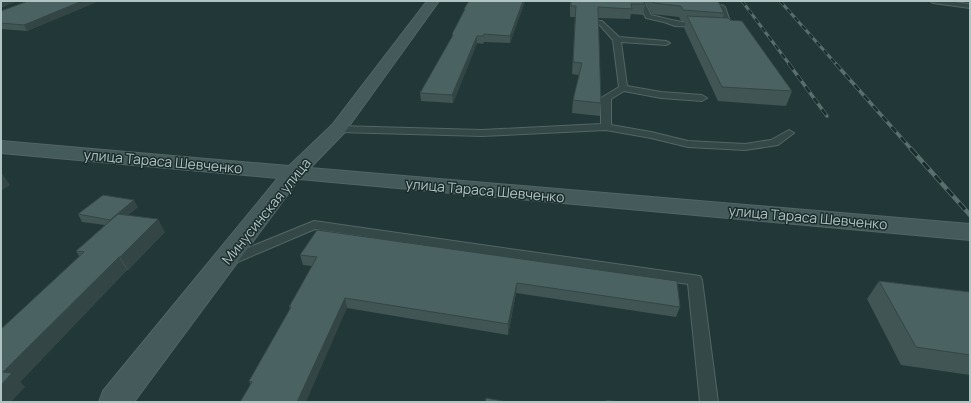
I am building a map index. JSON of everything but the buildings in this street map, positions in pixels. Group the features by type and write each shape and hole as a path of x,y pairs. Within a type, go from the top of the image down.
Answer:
{"street":[{"name":"Минусинская улица","path":"115,402 293,173 338,129 433,1"},
{"name":"улица Тараса Шевченко","path":"1,147 970,232"}],"lane":[{"path":"641,1 648,17 666,20 676,24 706,26"},
{"path":"933,1 970,6"},
{"path":"714,26 730,27 722,7"},
{"path":"600,22 617,39 623,88"},
{"path":"617,39 666,43"},
{"path":"606,127 606,98 623,88 661,95 702,98"},
{"path":"338,129 482,133 606,127 651,135 688,144 745,147 774,143 789,133"},
{"path":"223,264 314,225 695,280 709,402"}],"railway":[{"path":"742,1 790,65"},
{"path":"780,1 837,65"},
{"path":"789,64 827,116"},
{"path":"836,64 912,150"},
{"path":"911,149 970,215"}]}
